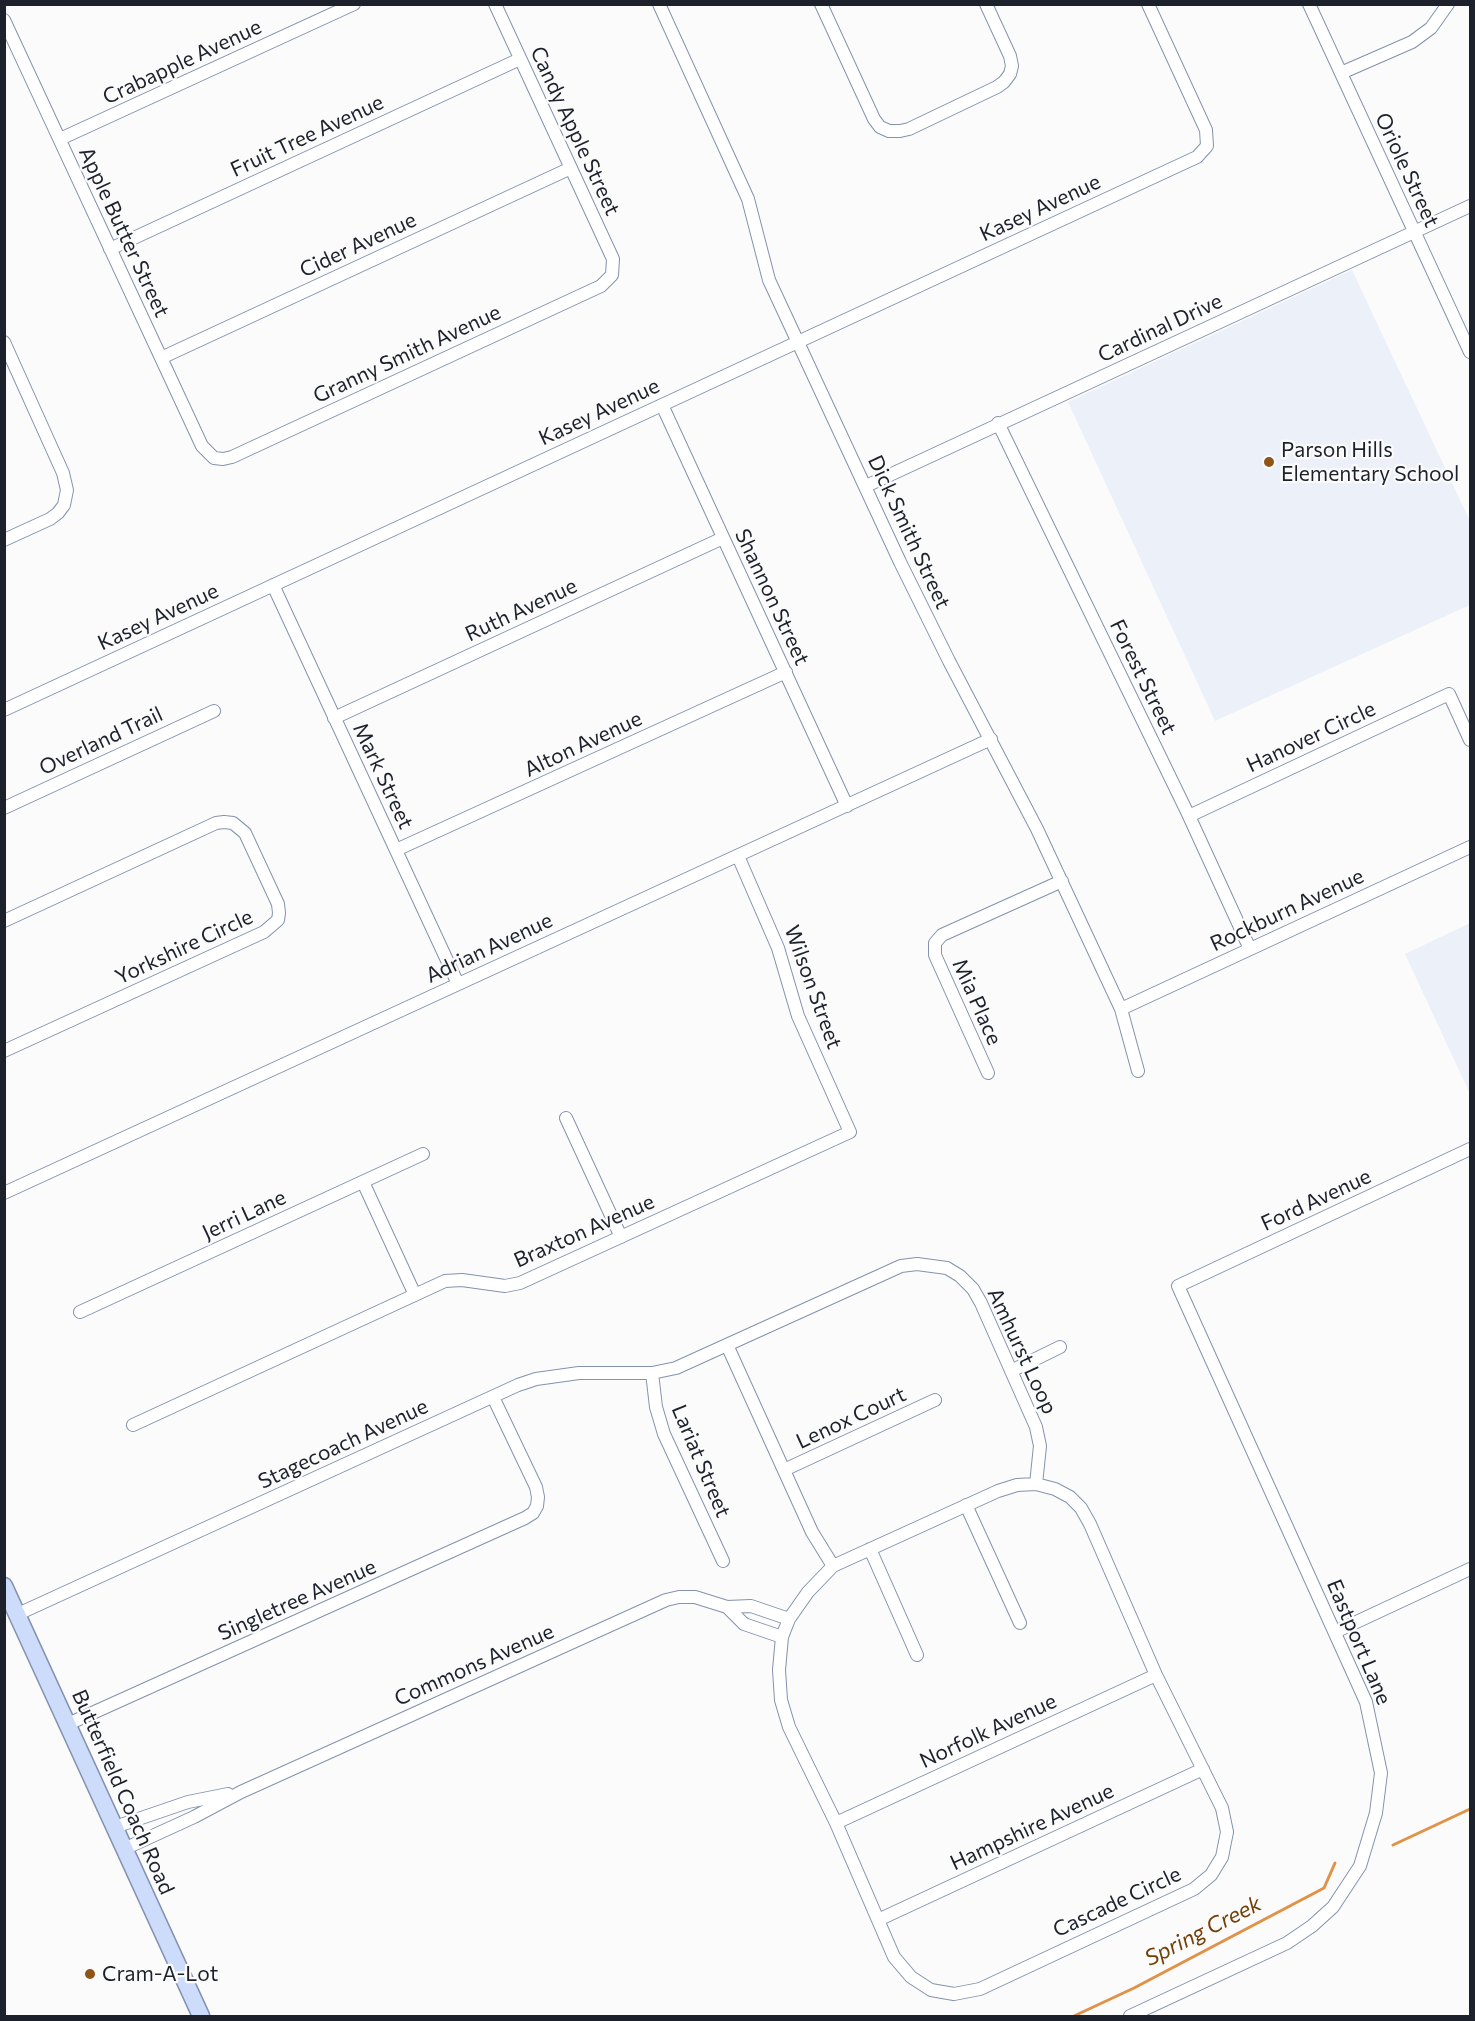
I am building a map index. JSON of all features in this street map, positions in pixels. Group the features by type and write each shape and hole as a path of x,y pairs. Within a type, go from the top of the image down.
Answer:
{"main road":[{"name":"Butterfield Coach Road","path":"4,1586 201,2016"}],"street":[{"name":"Crabapple Avenue","path":"60,140 354,4"},
{"name":"Candy Apple Street","path":"495,4 613,259 612,275"},
{"name":"Dick Smith Street","path":"659,4 748,199 765,268 798,342 900,562 1062,881 1121,1009 1138,1071"},
{"path":"821,4 874,119 880,127 889,131 909,129 1004,82 1012,66 1010,56 986,4"},
{"name":"Kasey Avenue","path":"4,710 1197,157 1207,146 1206,130 1148,4"},
{"name":"Oriole Street","path":"1309,4 1470,352"},
{"path":"1341,73 1412,42 1431,28 1448,4"},
{"name":"Apple Butter Street","path":"4,20 202,446 214,458"},
{"name":"Fruit Tree Avenue","path":"110,249 520,59"},
{"name":"Cider Avenue","path":"161,357 571,168"},
{"name":"Cardinal Drive","path":"866,486 1470,206"},
{"name":"Granny Smith Avenue","path":"214,458 232,457 601,286 612,275"},
{"path":"4,342 63,473 67,490 64,505 58,513 4,540"},
{"name":"Shannon Street","path":"662,405 847,806"},
{"name":"Forest Street","path":"998,423 1189,816 1250,949"},
{"name":"Ruth Avenue","path":"334,718 723,538"},
{"name":"Mark Street","path":"273,585 458,984"},
{"name":"Alton Avenue","path":"396,850 786,672"},
{"name":"Hanover Circle","path":"1189,816 1449,694 1470,740"},
{"name":"Overland Trail","path":"4,808 214,711"},
{"name":"Adrian Avenue","path":"4,1193 991,739"},
{"name":"Yorkshire Circle","path":"4,921 216,823 224,822 233,823 245,833 278,904 279,913 278,920 264,932 4,1051"},
{"name":"Rockburn Avenue","path":"1121,1009 1470,847"},
{"name":"Wilson Street","path":"738,856 774,938 798,1016 850,1132"},
{"name":"Mia Place","path":"988,1073 935,955 935,943 942,935 1062,881"},
{"path":"566,1118 621,1237"},
{"name":"Braxton Avenue","path":"133,1425 445,1281 462,1280 505,1286 520,1283 850,1132"},
{"name":"Ford Avenue","path":"1178,1286 1470,1149"},
{"name":"Jerri Lane","path":"80,1312 423,1154"},
{"path":"363,1182 415,1295"},
{"name":"Amhurst Loop","path":"698,1359 901,1266 916,1264 947,1268 960,1276 973,1289 1036,1427 1040,1446 1036,1484"},
{"name":"Eastport Lane","path":"1130,2016 1287,1943 1312,1926 1333,1907 1360,1866 1376,1813 1381,1773 1366,1702 1178,1286"},
{"path":"727,1346 812,1532 833,1566"},
{"path":"1011,1371 1060,1347"},
{"name":"Stagecoach Avenue","path":"18,1614 518,1385 579,1373 652,1373 676,1368 698,1359"},
{"name":"Lariat Street","path":"652,1373 656,1407 662,1427 723,1560"},
{"name":"Singletree Avenue","path":"68,1724 532,1513 537,1506 536,1487 493,1396"},
{"name":"Lenox Court","path":"784,1470 935,1400"},
{"name":"Cascade Circle","path":"1036,1484 1070,1497 1081,1508 1090,1524 1156,1675 1222,1808 1227,1832 1222,1857 1211,1875 1194,1889 980,1989 954,1994 931,1990 911,1977 894,1958 836,1823 789,1727 781,1700 779,1670 782,1637 789,1619 808,1592 833,1566 1007,1488 1036,1484"},
{"path":"966,1505 1020,1623"},
{"path":"870,1550 917,1655"},
{"path":"1335,1632 1470,1569"},
{"name":"Commons Avenue","path":"124,1849 194,1817 241,1792 666,1600 695,1597 727,1607 751,1606 789,1619"},
{"name":"Commons Avenue","path":"727,1607 744,1624 782,1637"},
{"name":"Norfolk Avenue","path":"836,1823 1156,1675"},
{"name":"Hampshire Avenue","path":"878,1920 1203,1769"},
{"name":"Commons Avenue","path":"115,1827 188,1802 241,1792"}],"shaded area":[{"name":"Parson Hills Elementary School","path":"1352,270 1470,521 1470,605 1215,721 1068,402"},
{"path":"1470,923 1470,1094 1405,954"}],"waterway":[{"name":"Spring Creek","path":"1393,1845 1470,1809"},
{"name":"Spring Creek","path":"1074,2016 1134,1988 1324,1888 1335,1863"}],"place":[{"name":"Parson Hills Elementary School","path":"1269,462"},
{"name":"Cram-A-Lot","path":"90,1974"}]}
